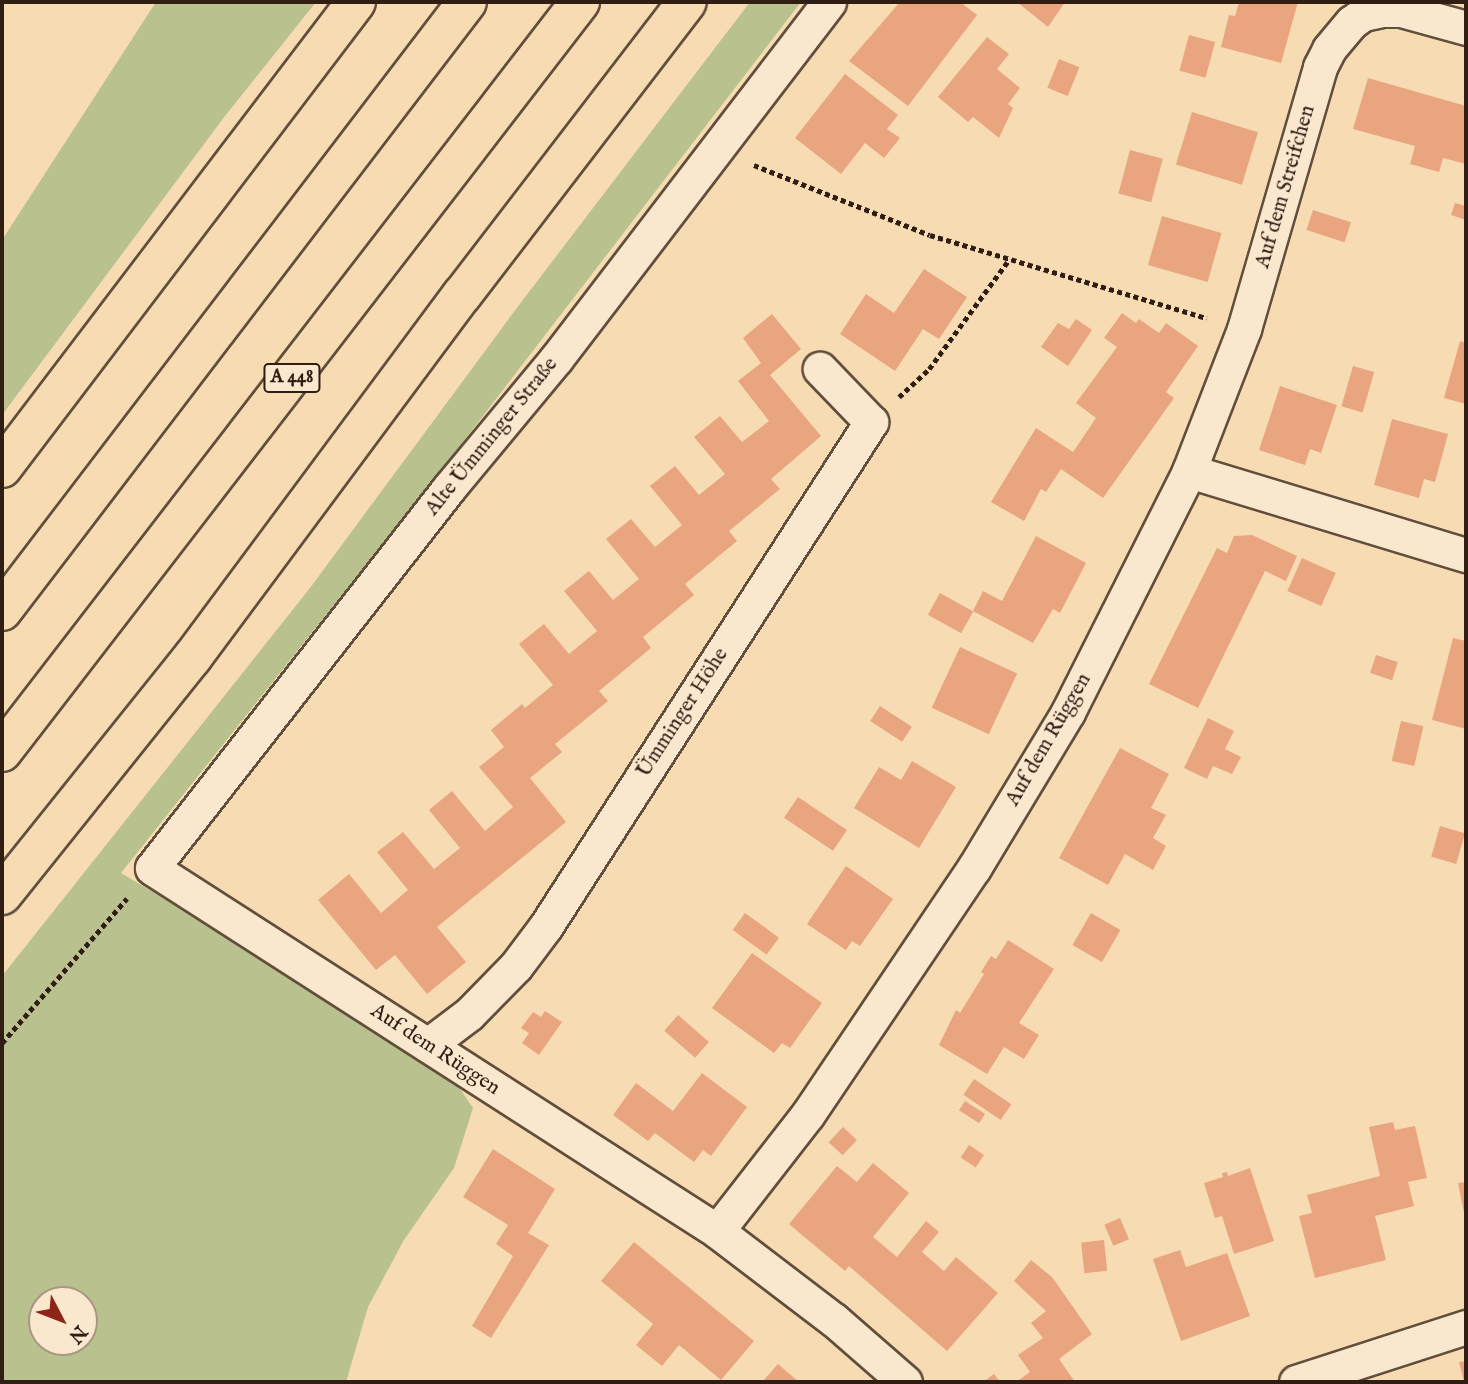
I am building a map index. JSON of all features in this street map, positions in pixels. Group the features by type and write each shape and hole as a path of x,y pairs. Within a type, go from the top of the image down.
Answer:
{"highway":[{"path":"2,468 356,2"},
{"path":"2,611 467,2"},
{"name":"A 448","path":"2,752 580,2"},
{"path":"2,895 192,658 461,295 687,2"}],"street":[{"name":"Alte Ümminger Straße","path":"152,868 449,488 556,359 829,2"},
{"name":"Auf dem Streifchen","path":"1189,471 1244,329 1320,67 1339,34 1363,14 1382,10 1401,10 1466,28"},
{"path":"820,369 871,422"},
{"name":"Ümminger Höhe","path":"428,1045 478,1004 516,966 546,926 871,422"},
{"name":"Auf dem Rüggen","path":"717,1231 808,1114 929,938 988,845 1068,712 1189,471"},
{"path":"1189,471 1466,555"},
{"name":"Auf dem Rüggen","path":"152,868 717,1231 834,1320 905,1382"},
{"path":"1296,1382 1466,1327"}],"path":[{"path":"750,163 870,213 1007,261 1244,329"},
{"path":"871,422 929,369 1007,261"},
{"path":"2,1043 152,868"}],"green space":[{"path":"156,2 316,2 225,116 2,415 2,240"},
{"path":"750,2 801,2 446,464 121,873 443,1064 473,1108 454,1168 404,1240 368,1307 346,1382 2,1382 2,976 310,588 516,309"}],"building":[{"path":"900,2 960,2 977,15 908,106 849,61"},
{"path":"1017,2 1065,2 1048,27"},
{"path":"1239,2 1298,2 1281,63 1221,47 1229,15 1235,16"},
{"path":"1189,35 1215,42 1206,78 1179,71"},
{"path":"987,37 1009,54 997,69 1020,88 1008,104 1013,108 999,138 973,117 968,122 938,97"},
{"path":"1059,59 1079,67 1068,96 1047,88"},
{"path":"845,74 898,115 887,129 900,138 884,158 865,143 841,174 795,138"},
{"path":"1368,78 1466,106 1466,164 1443,158 1439,172 1410,164 1415,146 1353,129"},
{"path":"1192,112 1258,132 1242,185 1176,165"},
{"path":"1130,150 1163,159 1151,202 1118,193"},
{"path":"1455,203 1466,206 1466,220 1451,215"},
{"path":"1313,210 1351,222 1345,242 1307,230"},
{"path":"1162,216 1222,233 1208,282 1148,265"},
{"path":"924,269 967,297 939,339 923,329 895,371 840,334 866,294 894,313"},
{"path":"1122,313 1136,323 1139,319 1159,333 1166,323 1198,346 1166,392 1174,398 1103,498 1061,469 1046,492 1041,489 1024,521 991,502 1036,428 1073,452 1096,418 1076,403 1117,347 1104,338"},
{"path":"772,314 801,349 770,375 821,436 771,479 780,489 729,531 737,541 685,584 694,595 643,637 651,648 599,691 608,701 555,744 562,752 530,778 566,822 437,927 466,962 427,994 395,955 376,970 318,900 349,874 381,913 408,890 377,852 403,832 434,869 460,848 429,810 452,791 485,831 513,807 479,767 504,747 491,730 522,704 525,708 553,685 519,644 544,624 569,654 597,631 564,591 589,571 613,600 639,579 606,539 631,519 655,547 682,525 650,486 675,466 699,495 725,474 694,437 720,416 742,442 769,421 738,381 761,363 743,338"},
{"path":"1076,319 1092,330 1068,366 1041,347 1058,323 1069,329"},
{"path":"1460,341 1466,343 1466,404 1444,398"},
{"path":"1353,366 1374,372 1363,412 1341,406"},
{"path":"1280,386 1337,405 1321,453 1310,449 1305,465 1259,450"},
{"path":"1392,419 1448,434 1435,482 1424,479 1419,498 1374,485"},
{"path":"1252,535 1297,556 1286,581 1265,571 1198,708 1149,684 1217,548 1227,553 1234,536"},
{"path":"1036,536 1086,563 1060,613 1053,609 1033,643 973,611 983,591 1002,601"},
{"path":"1302,558 1336,573 1321,606 1287,591"},
{"path":"940,593 973,611 961,633 928,615"},
{"path":"1453,638 1466,641 1466,729 1432,720"},
{"path":"960,647 1017,674 989,734 932,708"},
{"path":"1376,655 1398,662 1392,680 1370,673"},
{"path":"880,706 912,727 902,742 870,721"},
{"path":"1208,718 1234,731 1225,749 1241,757 1232,774 1213,766 1207,779 1184,768"},
{"path":"1401,721 1423,726 1414,766 1392,761"},
{"path":"1120,748 1169,774 1151,808 1166,815 1153,838 1166,846 1153,870 1125,854 1108,885 1059,858"},
{"path":"912,761 956,787 919,848 854,808 879,767 901,780"},
{"path":"798,797 847,830 833,851 784,818"},
{"path":"1440,826 1465,833 1456,864 1431,857"},
{"path":"846,866 893,899 860,946 852,941 846,950 807,924"},
{"path":"745,913 779,938 767,955 733,930"},
{"path":"1091,913 1120,930 1102,962 1072,945"},
{"path":"1008,940 1054,969 1019,1023 1039,1035 1024,1059 1004,1047 987,1074 939,1045 956,1010 960,1013 984,974 981,972 991,956 996,959"},
{"path":"752,953 822,1003 790,1048 782,1043 774,1053 712,1008"},
{"path":"545,1011 562,1022 539,1055 522,1043 529,1033 521,1028 533,1012 541,1017"},
{"path":"678,1015 709,1042 695,1058 664,1031"},
{"path":"702,1073 747,1107 711,1156 703,1150 694,1162 655,1133 648,1141 613,1115 636,1083 673,1111"},
{"path":"974,1079 1011,1104 1001,1120 963,1095"},
{"path":"965,1101 985,1114 979,1123 959,1110"},
{"path":"1393,1122 1395,1130 1415,1126 1427,1178 1408,1182 1414,1206 1375,1216 1386,1260 1315,1278 1299,1216 1312,1213 1307,1195 1380,1176 1369,1127"},
{"path":"843,1127 857,1140 843,1155 829,1142"},
{"path":"969,1145 984,1155 976,1168 961,1157"},
{"path":"493,1149 555,1189 528,1233 549,1245 491,1338 472,1326 513,1256 496,1244 508,1225 463,1197"},
{"path":"873,1163 909,1193 873,1237 897,1257 926,1221 939,1232 922,1252 944,1271 956,1257 998,1293 947,1351 849,1266 845,1271 789,1224 837,1166 857,1182"},
{"path":"1250,1168 1274,1241 1234,1254 1222,1216 1215,1218 1204,1183 1223,1177 1222,1173 1227,1172 1228,1176"},
{"path":"1466,1182 1466,1218 1465,1218 1458,1183"},
{"path":"1120,1218 1129,1239 1113,1246 1104,1225"},
{"path":"1104,1240 1107,1271 1084,1273 1081,1242"},
{"path":"634,1242 754,1341 721,1380 679,1345 662,1366 636,1345 653,1324 601,1281"},
{"path":"1180,1250 1186,1267 1227,1253 1250,1316 1181,1341 1153,1259"},
{"path":"1031,1260 1052,1277 1092,1334 1059,1359 1075,1382 1016,1382 1030,1372 1018,1355 1043,1338 1031,1323 1046,1311 1014,1281"},
{"path":"1466,1361 1466,1382 1464,1382 1459,1362"},
{"path":"778,1364 799,1382 762,1382"},
{"path":"994,1374 1000,1382 983,1382"}]}
